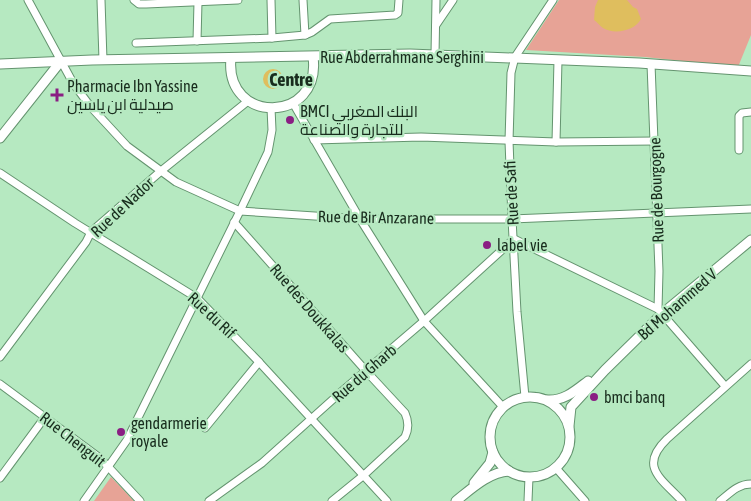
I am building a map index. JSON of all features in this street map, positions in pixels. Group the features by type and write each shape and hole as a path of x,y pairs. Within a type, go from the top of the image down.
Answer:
{"street":[{"name":"Rue de Bir Anzarane","path":"28,0 73,83 107,126 127,146 161,171 198,192 240,211 360,219 512,219 751,209"},
{"path":"101,0 102,60"},
{"path":"134,0 139,4 238,0"},
{"path":"271,0 272,38"},
{"path":"303,0 304,35"},
{"path":"136,43 304,35 312,32 330,19 395,15 398,13 399,0"},
{"path":"435,55 436,0"},
{"path":"436,26 453,0"},
{"name":"Rue de Safi","path":"525,397 517,312 512,219 509,141 511,73 515,58 553,0"},
{"path":"194,2 197,41"},
{"name":"Rue Abderrahmane Serghini","path":"293,103 309,86 314,72 313,56 410,54 651,64 751,71"},
{"path":"0,64 313,56"},
{"path":"231,58 230,74 233,82 248,101 271,108 293,103 360,219 424,321 503,408"},
{"path":"556,142 558,60"},
{"path":"0,138 61,61"},
{"name":"Rue de Bourgogne","path":"651,64 661,311"},
{"name":"Rue de Nador","path":"0,357 86,242 91,232 161,171 248,101"},
{"path":"84,501 127,440 240,211 268,152 272,130 271,108"},
{"path":"739,150 739,116 742,113 751,112"},
{"path":"314,140 421,137 556,142 655,141"},
{"name":"Rue du Rif","path":"0,172 91,232 198,298 364,475 386,501"},
{"name":"Rue des Doukkalas","path":"234,222 405,413 409,425 406,437 332,501"},
{"path":"514,239 661,311 726,386"},
{"name":"Rue du Gharb","path":"209,501 262,463 514,239"},
{"name":"Bd Mohammed V","path":"569,426 571,407 661,311 751,240"},
{"path":"205,428 259,362"},
{"path":"682,501 655,470 653,464 654,453 667,439 751,364"},
{"name":"Bd Mohammed V","path":"547,400 555,401 563,398 604,370"},
{"name":"Rue Chenguit","path":"0,384 46,417 109,467 140,501"},
{"path":"456,501 492,475 501,471 509,471 529,477 543,475 556,468 564,460 569,449 570,437 569,426 557,406 547,400 525,397 513,400 503,408 492,423 490,442 497,459 509,471"},
{"path":"0,478 46,417"},
{"path":"465,493 490,463 493,452"},
{"path":"556,468 584,501"},
{"path":"528,501 529,477"},
{"path":"720,501 734,488 751,484"}],"shaded area":[{"path":"559,0 751,0 751,35 738,67 645,57 526,50"},
{"path":"598,0 627,0 637,9 641,19 634,26 624,31 608,30 594,20 595,7"},
{"path":"273,69 280,72 283,79 280,86 273,89 266,86 263,79 266,72"},
{"path":"111,477 134,501 94,501"}],"place":[{"name":"Pharmacie Ibn Yassine صيدلية ابن ياسين","path":"57,95"},
{"name":"BMCI البنك المغربي للتجارة والصناعة","path":"290,120"},
{"name":"label vie","path":"487,245"},
{"name":"bmci banq","path":"594,397"},
{"name":"gendarmerie royale","path":"121,432"}],"district":[{"name":"Centre","path":"291,80"}]}
